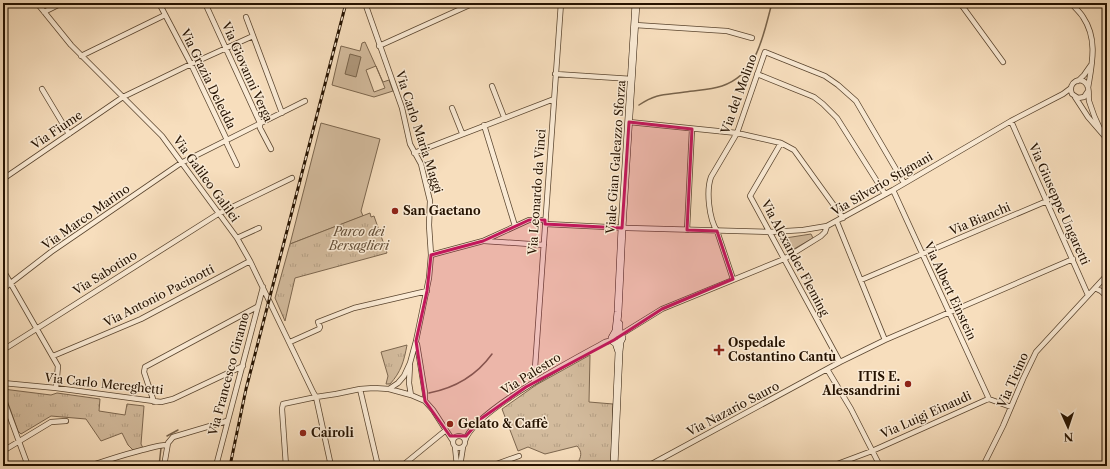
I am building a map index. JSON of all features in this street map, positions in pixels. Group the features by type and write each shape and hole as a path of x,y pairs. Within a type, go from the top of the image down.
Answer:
{"street":[{"name":"Via Galileo Galilei","path":"37,3 81,56 162,136 236,238 250,260 316,397 331,466"},
{"path":"44,12 62,3"},
{"name":"Via Grazia Deledda","path":"159,3 191,64 227,140 227,144 237,165"},
{"name":"Via Giovanni Verga","path":"205,3 260,123 260,128 271,149"},
{"name":"Via Carlo Maria Maggi","path":"365,3 402,108 410,144 421,164 430,201 429,225 431,255 428,290 410,363 409,383 411,395"},
{"path":"379,46 474,3"},
{"name":"Via Leonardo da Vinci","path":"534,382 561,3"},
{"name":"Viale Gian Galeazzo Sforza","path":"614,466 619,352 617,339 618,312 636,3"},
{"path":"960,3 1003,62"},
{"path":"1071,3 1084,18 1092,37 1094,52 1086,96 1083,98 1073,96"},
{"path":"81,56 165,15"},
{"path":"246,18 282,112"},
{"path":"635,25 728,31 752,38"},
{"name":"Via Fiume","path":"3,179 123,98 191,64 253,36"},
{"name":"Via del Molino","path":"733,279 717,231 714,227 708,202 709,184 711,177 738,133 765,52 825,76 856,101 904,184"},
{"path":"1092,64 1084,75 1078,81 1073,83 1071,88 1073,96 1088,117 1107,139"},
{"path":"555,74 632,79"},
{"path":"757,74 814,97 823,104 837,118 885,194"},
{"path":"1078,81 1086,83 1094,117 1101,131"},
{"path":"492,86 504,117"},
{"name":"Via Silverio Stignani","path":"482,241 529,220 622,228 717,231 770,232 803,230 827,226 837,222 1011,121 1063,94 1071,88"},
{"path":"42,89 70,134"},
{"name":"Via Silverio Stignani","path":"1063,94 1068,93 1073,96"},
{"path":"414,152 554,99"},
{"name":"Via Marco Marino","path":"3,289 51,252 181,163 305,101"},
{"path":"452,108 462,133"},
{"name":"Via Giuseppe Ungaretti","path":"1011,121 1088,295"},
{"path":"629,122 738,133 781,143 794,150 842,218"},
{"path":"484,125 515,226"},
{"path":"687,230 692,129"},
{"name":"Via Alexander Fleming","path":"781,143 750,196 840,362"},
{"name":"Via Sabotino","path":"3,350 218,214 292,178"},
{"name":"Via Albert Einstein","path":"893,190 989,399"},
{"name":"Via Bianchi","path":"861,280 1047,201"},
{"path":"837,222 885,340"},
{"name":"Via Palestro","path":"460,438 482,418 534,382 605,342 617,339 662,309 784,258 822,236 827,226"},
{"path":"236,238 259,228"},
{"path":"431,255 482,241 544,245"},
{"name":"Via Nazario Sauro","path":"648,466 840,362 885,340 1073,259"},
{"name":"Via Antonio Pacinotti","path":"53,356 141,319 250,260"},
{"path":"3,270 58,366 56,388"},
{"name":"Via Ticino","path":"983,466 1036,352 1107,275"},
{"name":"Via Francesco Giramo","path":"216,466 263,287"},
{"path":"1095,288 1107,297"},
{"path":"290,342 319,329 320,327 318,322 354,308 428,290"},
{"path":"154,402 144,372 145,367 257,307"},
{"name":"Via Carlo Maria Maggi","path":"416,341 425,401"},
{"name":"Via Carlo Maria Maggi","path":"389,389 398,383 410,363"},
{"name":"Via Carlo Mereghetti","path":"3,383 56,388 154,402 173,399 243,366"},
{"path":"827,369 851,409 880,466"},
{"path":"360,389 378,466"},
{"path":"286,466 282,406 284,404 316,397 360,389 389,389 411,395 425,401 433,410 450,436 460,438"},
{"path":"3,398 28,466"},
{"name":"Via Luigi Einaudi","path":"832,466 872,451 989,399 1011,407"},
{"path":"3,451 51,422 66,421"},
{"path":"164,466 167,445 173,436 227,421"},
{"path":"402,466 446,430"},
{"path":"460,438 463,447 460,466"},
{"path":"457,466 455,447 453,444 460,438"},
{"path":"95,464 130,452 160,445 167,445"},
{"path":"455,447 463,447"},
{"path":"491,466 519,456"}],"highlighted area":[{"path":"629,122 692,129 687,230 717,231 733,279 662,309 614,340 526,387 482,418 466,436 450,436 425,401 416,341 427,291 431,255 483,241 529,220 545,220 545,224 622,228"}],"green space":[{"path":"365,42 376,66 366,70 374,92 385,88 378,71 383,82 389,80 393,91 374,97 332,85 341,46 360,51 362,43"},
{"path":"321,123 380,139 361,211 363,216 290,244"},
{"name":"Parco dei Bersaglieri","path":"370,213 371,217 374,216 387,253 295,278 285,321 275,298 290,244"},
{"path":"811,234 813,238 787,253 779,239"},
{"path":"407,345 399,371 390,384 386,384 388,376 381,352"},
{"path":"590,355 589,402 613,404 611,463 596,466 581,466 579,460 581,453 577,446 545,454 528,447 518,451 502,409 536,385"},
{"path":"3,389 51,395 57,393 100,399 99,411 125,415 127,404 144,406 141,444 143,448 133,450 128,445 122,433 101,441 86,419 51,416 21,434 18,431"}],"shaded area":[{"path":"350,54 361,57 356,77 345,74"}],"waterway":[{"path":"639,105 656,96 713,88 722,86 734,80 744,72 757,52 762,40 772,3"},
{"path":"429,393 448,388 464,380 479,369 492,354"},
{"path":"167,436 178,430"},
{"path":"159,466 161,448"}],"railway":[{"path":"230,466 246,389 346,3"}],"place":[{"name":"San Gaetano","path":"395,211"},
{"name":"Ospedale Costantino Cantù","path":"719,350"},
{"name":"ITIS E. Alessandrini","path":"908,384"},
{"name":"Gelato & Caffè","path":"450,424"},
{"name":"Cairoli","path":"303,433"}]}
